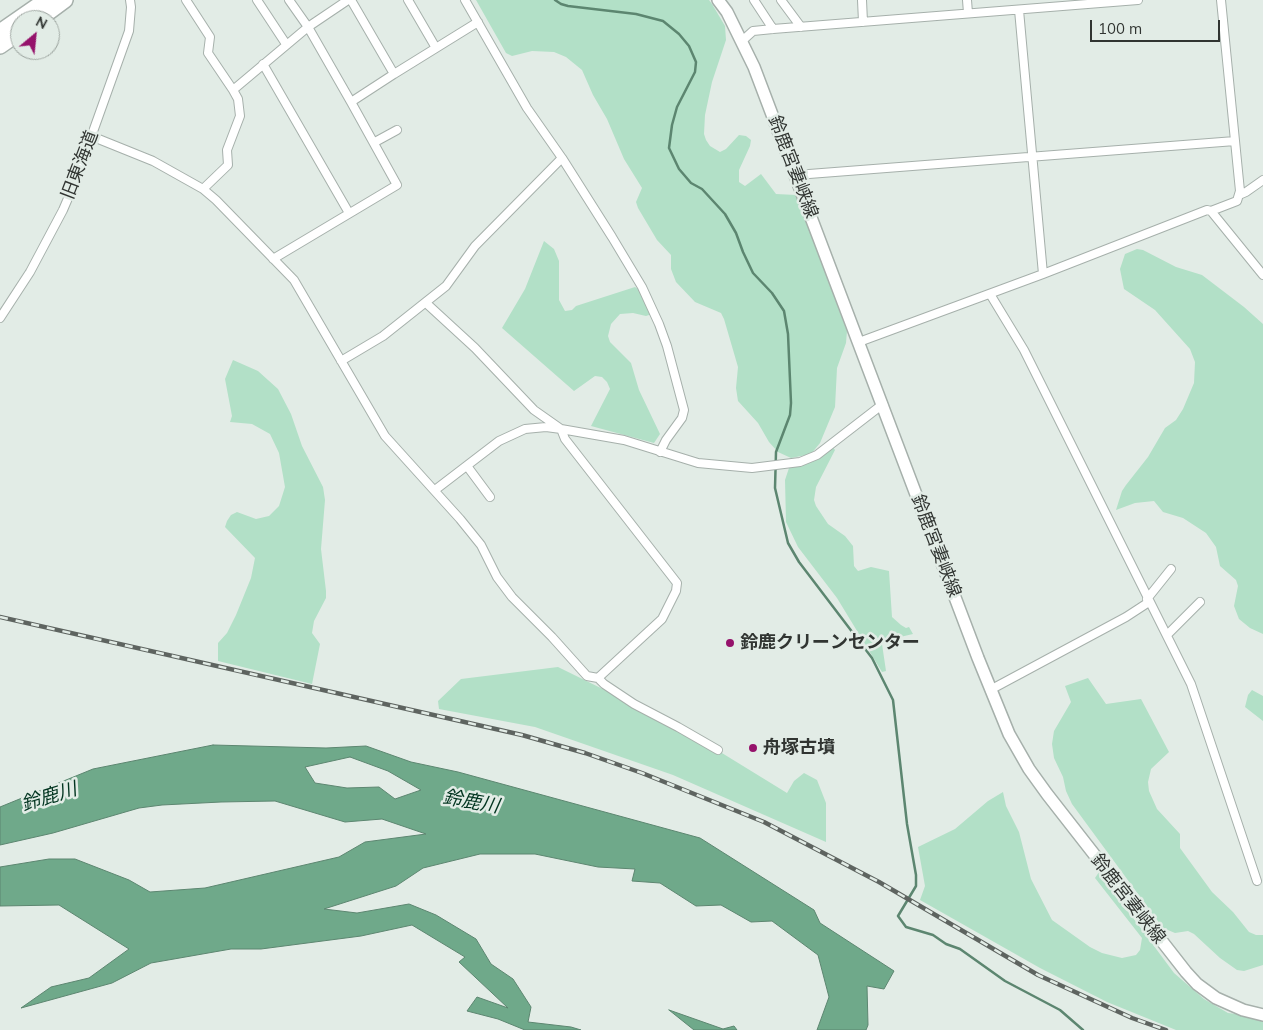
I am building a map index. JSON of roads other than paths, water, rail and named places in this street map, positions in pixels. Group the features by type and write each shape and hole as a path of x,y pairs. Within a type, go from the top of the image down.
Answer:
{"highway":[{"path":"0,32 46,0"},
{"path":"52,10 66,0"}],"main road":[{"name":"鈴鹿宮妻峡線","path":"718,0 727,12 742,41 797,177 990,690 1009,734 1029,769 1172,956 1197,984 1229,1005 1263,1014"}],"street":[{"name":"旧東海道","path":"0,318 30,272 63,210 75,182 129,31 130,0"},
{"path":"186,0 210,37 208,53 238,99 240,116 227,150 228,165 203,189"},
{"path":"257,0 286,44"},
{"path":"273,259 397,184 308,27 289,0"},
{"path":"233,90 286,44 349,0 394,74"},
{"path":"408,0 436,48"},
{"path":"465,0 527,108 594,206 642,287 659,324 667,346 684,410 682,418 660,452"},
{"path":"754,0 773,29"},
{"path":"781,0 801,27"},
{"path":"862,0 863,22"},
{"path":"967,0 968,13"},
{"path":"742,41 753,31 1138,0"},
{"path":"859,342 1043,274 1164,226 1237,201 1240,191 1222,0"},
{"path":"1019,10 1043,274"},
{"path":"352,102 478,22"},
{"path":"264,64 348,213"},
{"path":"374,142 397,130"},
{"path":"91,136 153,161 203,189 216,200 294,280 385,436 435,490 481,545 497,577 512,598 552,637 587,676 598,678 634,704 678,726 718,750"},
{"path":"797,177 809,174 1235,141"},
{"path":"341,361 383,336 446,286 475,246 562,158"},
{"path":"1239,195 1263,180"},
{"path":"1211,211 1263,274"},
{"path":"990,294 1024,350 1191,684 1257,881"},
{"path":"426,303 475,348 534,410 561,429 566,439 677,583 676,591 662,619 598,678"},
{"path":"435,490 499,441 525,429 546,427 561,429 624,440 698,463 752,468 800,462 817,455 883,404"},
{"path":"467,466 490,498"},
{"path":"990,690 1126,617 1148,601 1171,569"},
{"path":"1167,635 1200,602"}],"water":[{"name":"鈴鹿川","path":"213,745 326,748 366,746 411,762 458,772 700,838 814,910 820,923 894,971 884,989 867,986 868,1025 866,1030 817,1030 829,997 818,955 772,921 751,922 721,905 696,906 660,883 632,881 635,869 598,867 535,854 480,854 423,868 396,886 324,909 357,913 409,904 436,915 476,939 491,964 513,979 531,1007 528,1022 581,1030 525,1030 498,1019 467,1011 477,997 508,1008 459,962 465,957 412,925 361,936 261,949 231,949 151,963 112,983 21,1008 51,987 89,978 129,949 59,905 0,906 0,867 49,859 75,859 129,880 150,892 205,888 339,857 365,842 426,834 382,819 345,822 275,801 221,802 139,808 53,833 0,845 0,807 93,769","holes":["350,757 388,771 421,790 395,799 379,787 347,788 315,783 305,767"]},
{"path":"669,1010 723,1029 734,1026 737,1030 694,1030"}],"waterway":[{"path":"555,0 568,6 636,14 663,21 679,34 689,46 696,62 695,72 677,107 669,148 679,169 691,183 702,189 725,214 736,233 753,273 772,293 784,311 788,334 791,403 790,415 776,452 775,488 788,543 799,562 872,658 893,700 907,824 916,875 916,886 898,916 906,927 933,935 946,944 960,949 1005,981 1060,1010 1083,1030"}],"railway":[{"path":"0,617 522,735 585,753 642,773 764,822 879,882 1038,975 1132,1018 1166,1030"}],"place":[{"name":"鈴鹿クリーンセンター","path":"730,643"},
{"name":"舟塚古墳","path":"753,748"}]}
